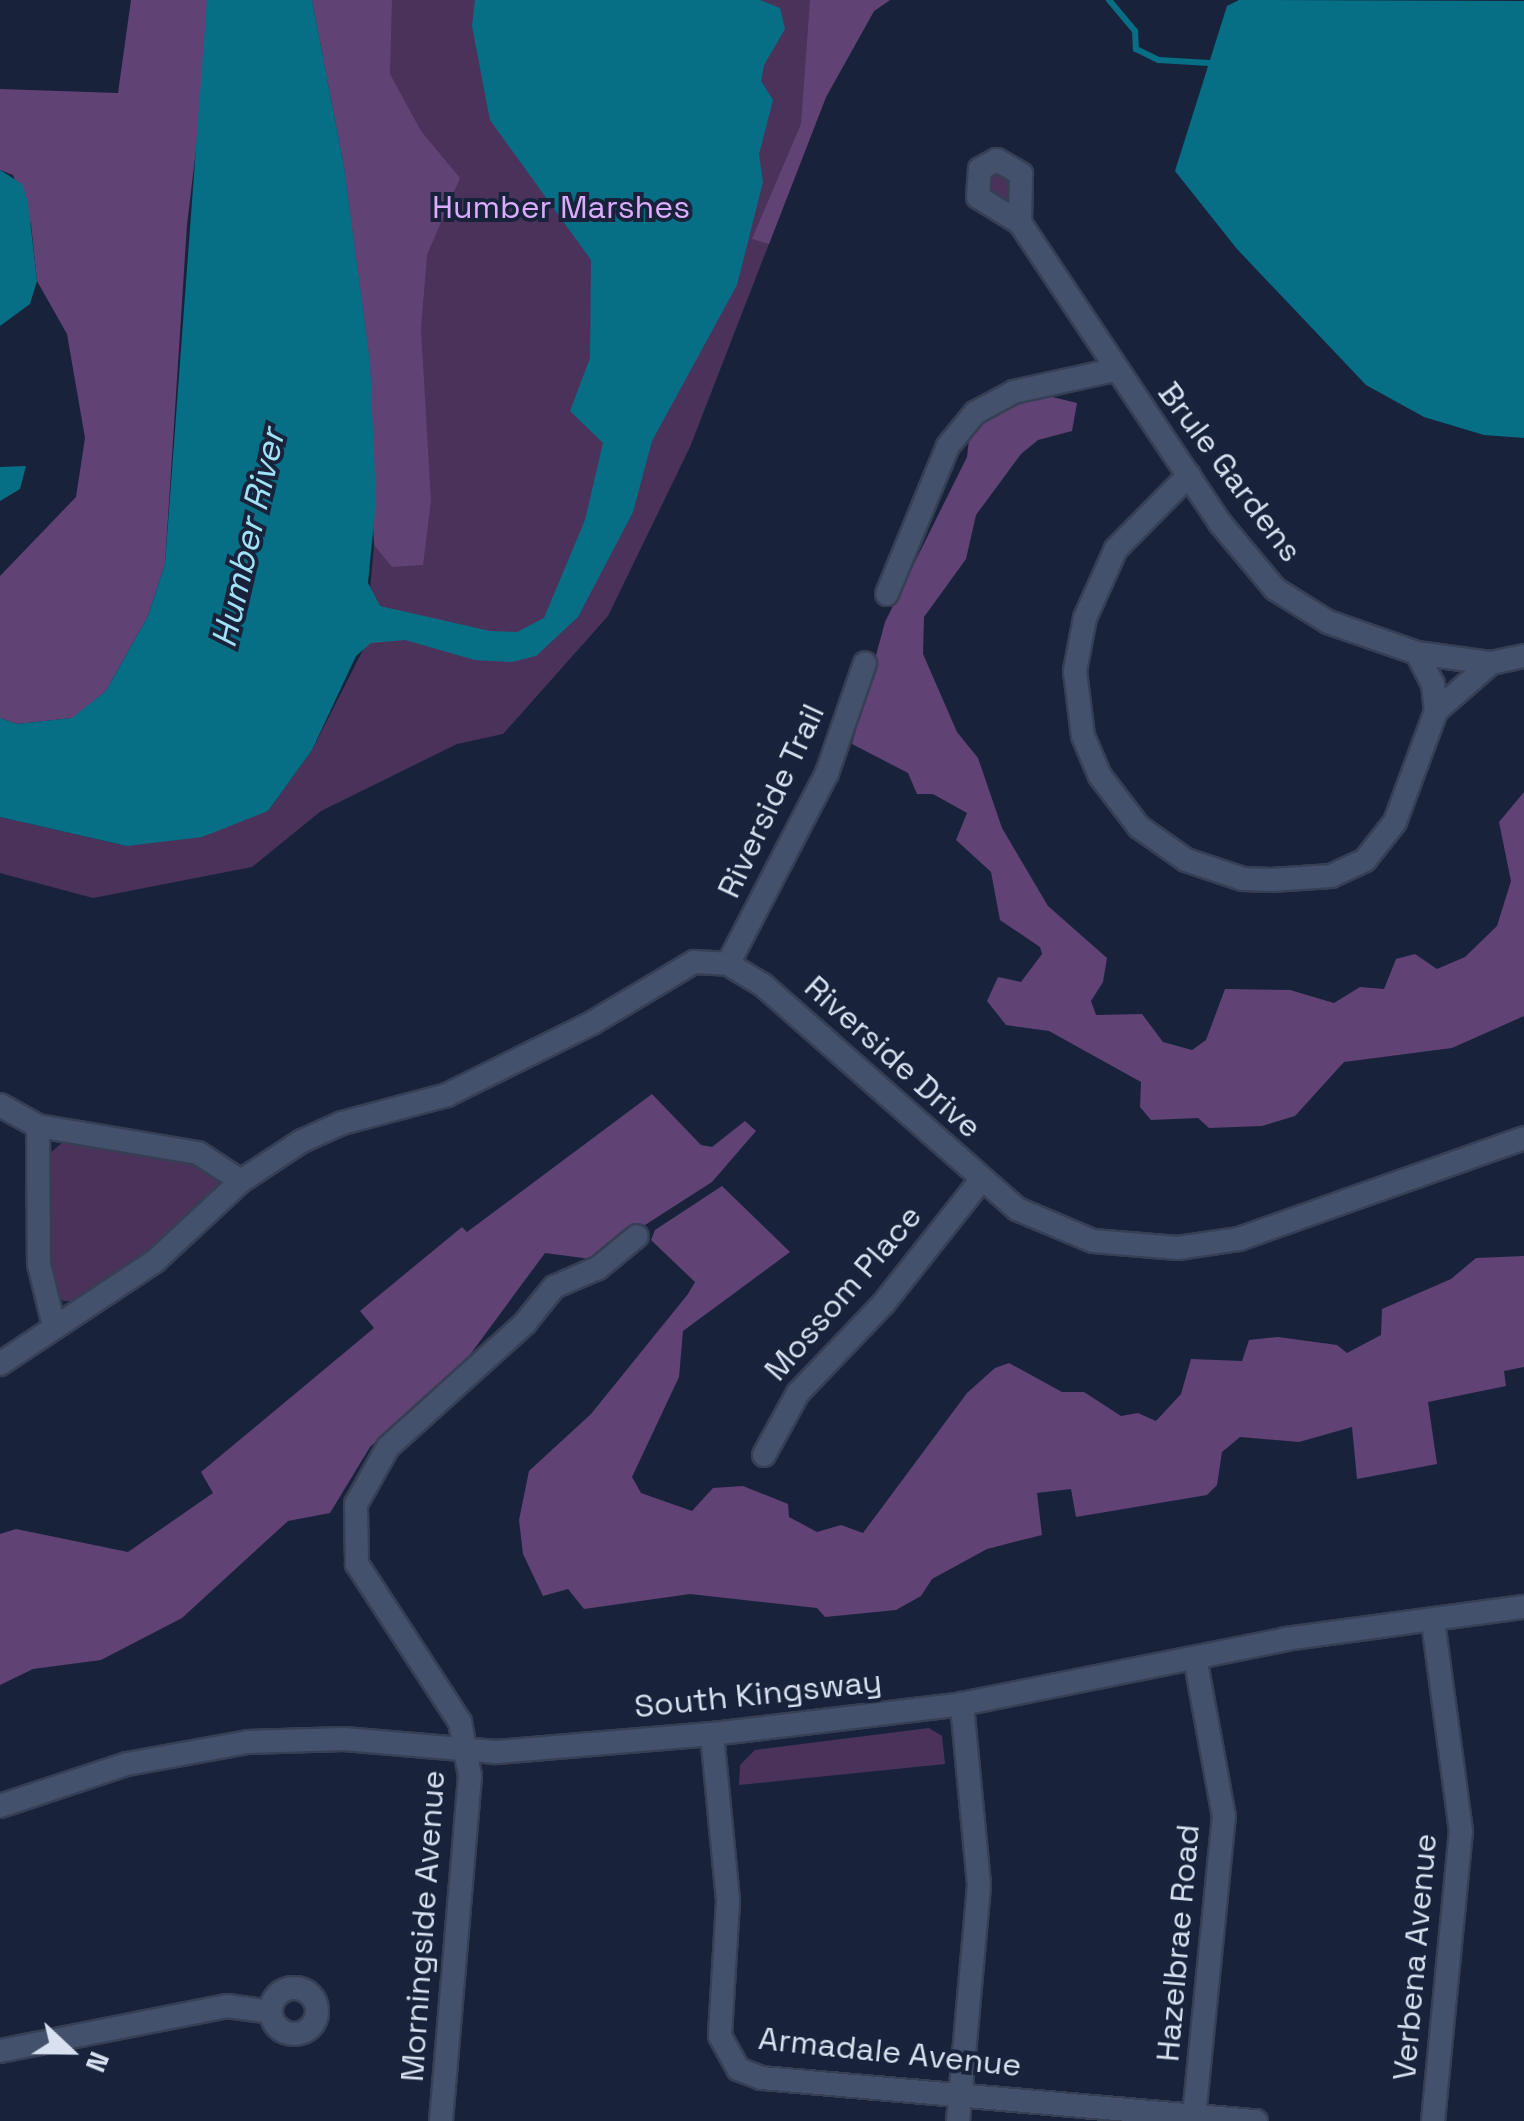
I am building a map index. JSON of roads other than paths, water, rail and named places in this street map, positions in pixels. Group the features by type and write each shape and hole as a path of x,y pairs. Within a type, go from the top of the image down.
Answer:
{"street":[{"name":"Brule Gardens","path":"1020,223 1114,370 1276,589 1328,622 1417,653 1491,663 1524,656"},
{"path":"887,594 948,446 975,413 1014,392 1114,370"},
{"path":"1189,475 1116,549 1078,644 1084,736 1100,776 1139,827 1186,860 1243,879 1305,880 1352,868 1387,838 1436,711 1433,684 1417,653"},
{"name":"Riverside Trail","path":"728,964 828,773 865,663"},
{"path":"1436,711 1491,663"},
{"path":"0,1364 155,1261 242,1181 322,1131 447,1094 522,1060 694,962 728,964"},
{"name":"Riverside Drive","path":"728,964 836,1044 982,1180 1064,1234 1125,1245 1198,1247 1269,1231 1524,1138"},
{"path":"0,1105 38,1126 198,1153 242,1181"},
{"path":"38,1126 39,1264 54,1326"},
{"name":"Mossom Place","path":"764,1456 798,1393 884,1304 982,1180"},
{"name":"Morningside Avenue","path":"442,2121 470,1776 460,1722 361,1573 352,1527 356,1504 388,1446 525,1323 554,1287 598,1268 637,1236"},
{"name":"South Kingsway","path":"0,1806 127,1764 248,1742 344,1739 521,1751 712,1734 962,1704 1195,1658 1524,1607"},
{"name":"Verbena Avenue","path":"1433,1621 1461,1831 1433,2121"},
{"name":"Hazelbrae Road","path":"1194,2116 1224,1817 1195,1658"},
{"path":"958,2121 979,1886 962,1704"},
{"name":"Armadale Avenue","path":"712,1734 728,1902 720,2036 729,2060 762,2078 960,2092 1256,2121"},
{"path":"0,2050 228,2006 271,2012"}],"water":[{"name":"Humber River","path":"207,0 312,0 344,167 370,362 376,501 368,583 380,606 490,631 517,632 544,618 585,520 603,443 570,411 590,358 591,260 490,120 472,26 475,0 760,0 780,8 785,29 764,65 761,81 773,100 759,154 763,182 737,285 652,441 633,512 578,617 536,656 512,662 475,660 405,640 371,643 356,656 312,750 268,811 202,837 127,846 0,817 0,718 17,724 72,718 106,691 148,616 165,564"},
{"path":"1239,0 1524,1 1524,438 1484,435 1424,417 1366,385 1237,249 1175,171 1227,6"},
{"path":"0,170 22,184 28,202 37,281 30,304 0,326"},
{"path":"26,466 20,489 0,501 0,467"}],"waterway":[{"path":"1109,0 1135,31 1136,49 1159,60 1209,63"}],"park label":[{"name":"Humber Marshes","path":"561,207"}]}
